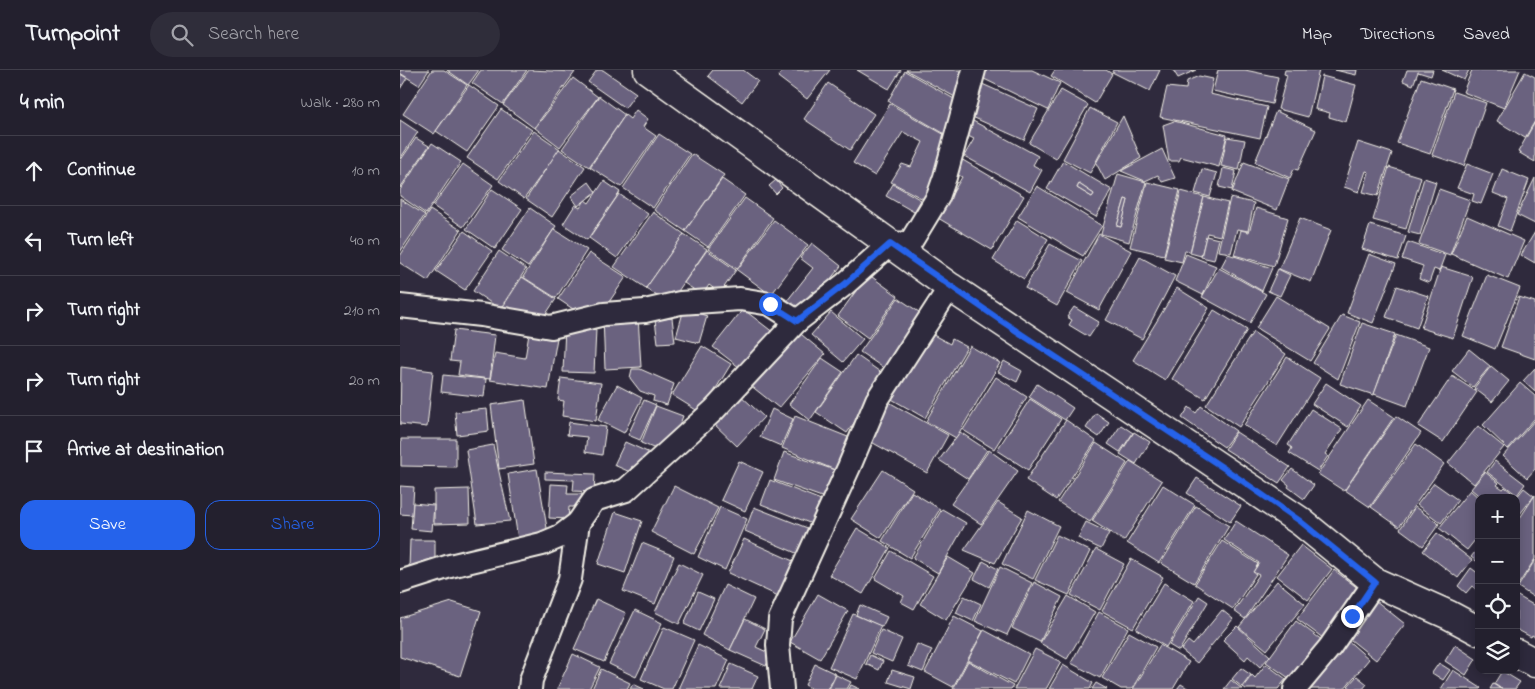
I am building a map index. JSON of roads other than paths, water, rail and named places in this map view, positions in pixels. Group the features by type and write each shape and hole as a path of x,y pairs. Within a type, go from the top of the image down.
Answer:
{"street":[{"path":"648,70 950,287 1228,471 1300,521 1375,582 1449,614 1475,630"},
{"path":"400,582 450,566 542,544 561,536 578,523 594,500 626,490 714,410 797,321 845,284 890,244 910,243 938,197 953,154 974,70"},
{"path":"782,689 778,645 780,619 849,467 877,400 950,287"},
{"path":"400,306 481,315 552,327 604,314 646,311 680,303 740,299 770,304 797,321"},
{"path":"530,689 531,680 570,579 578,523"},
{"path":"1294,689 1330,647 1375,582"},
{"path":"1520,655 1535,664"}]}
